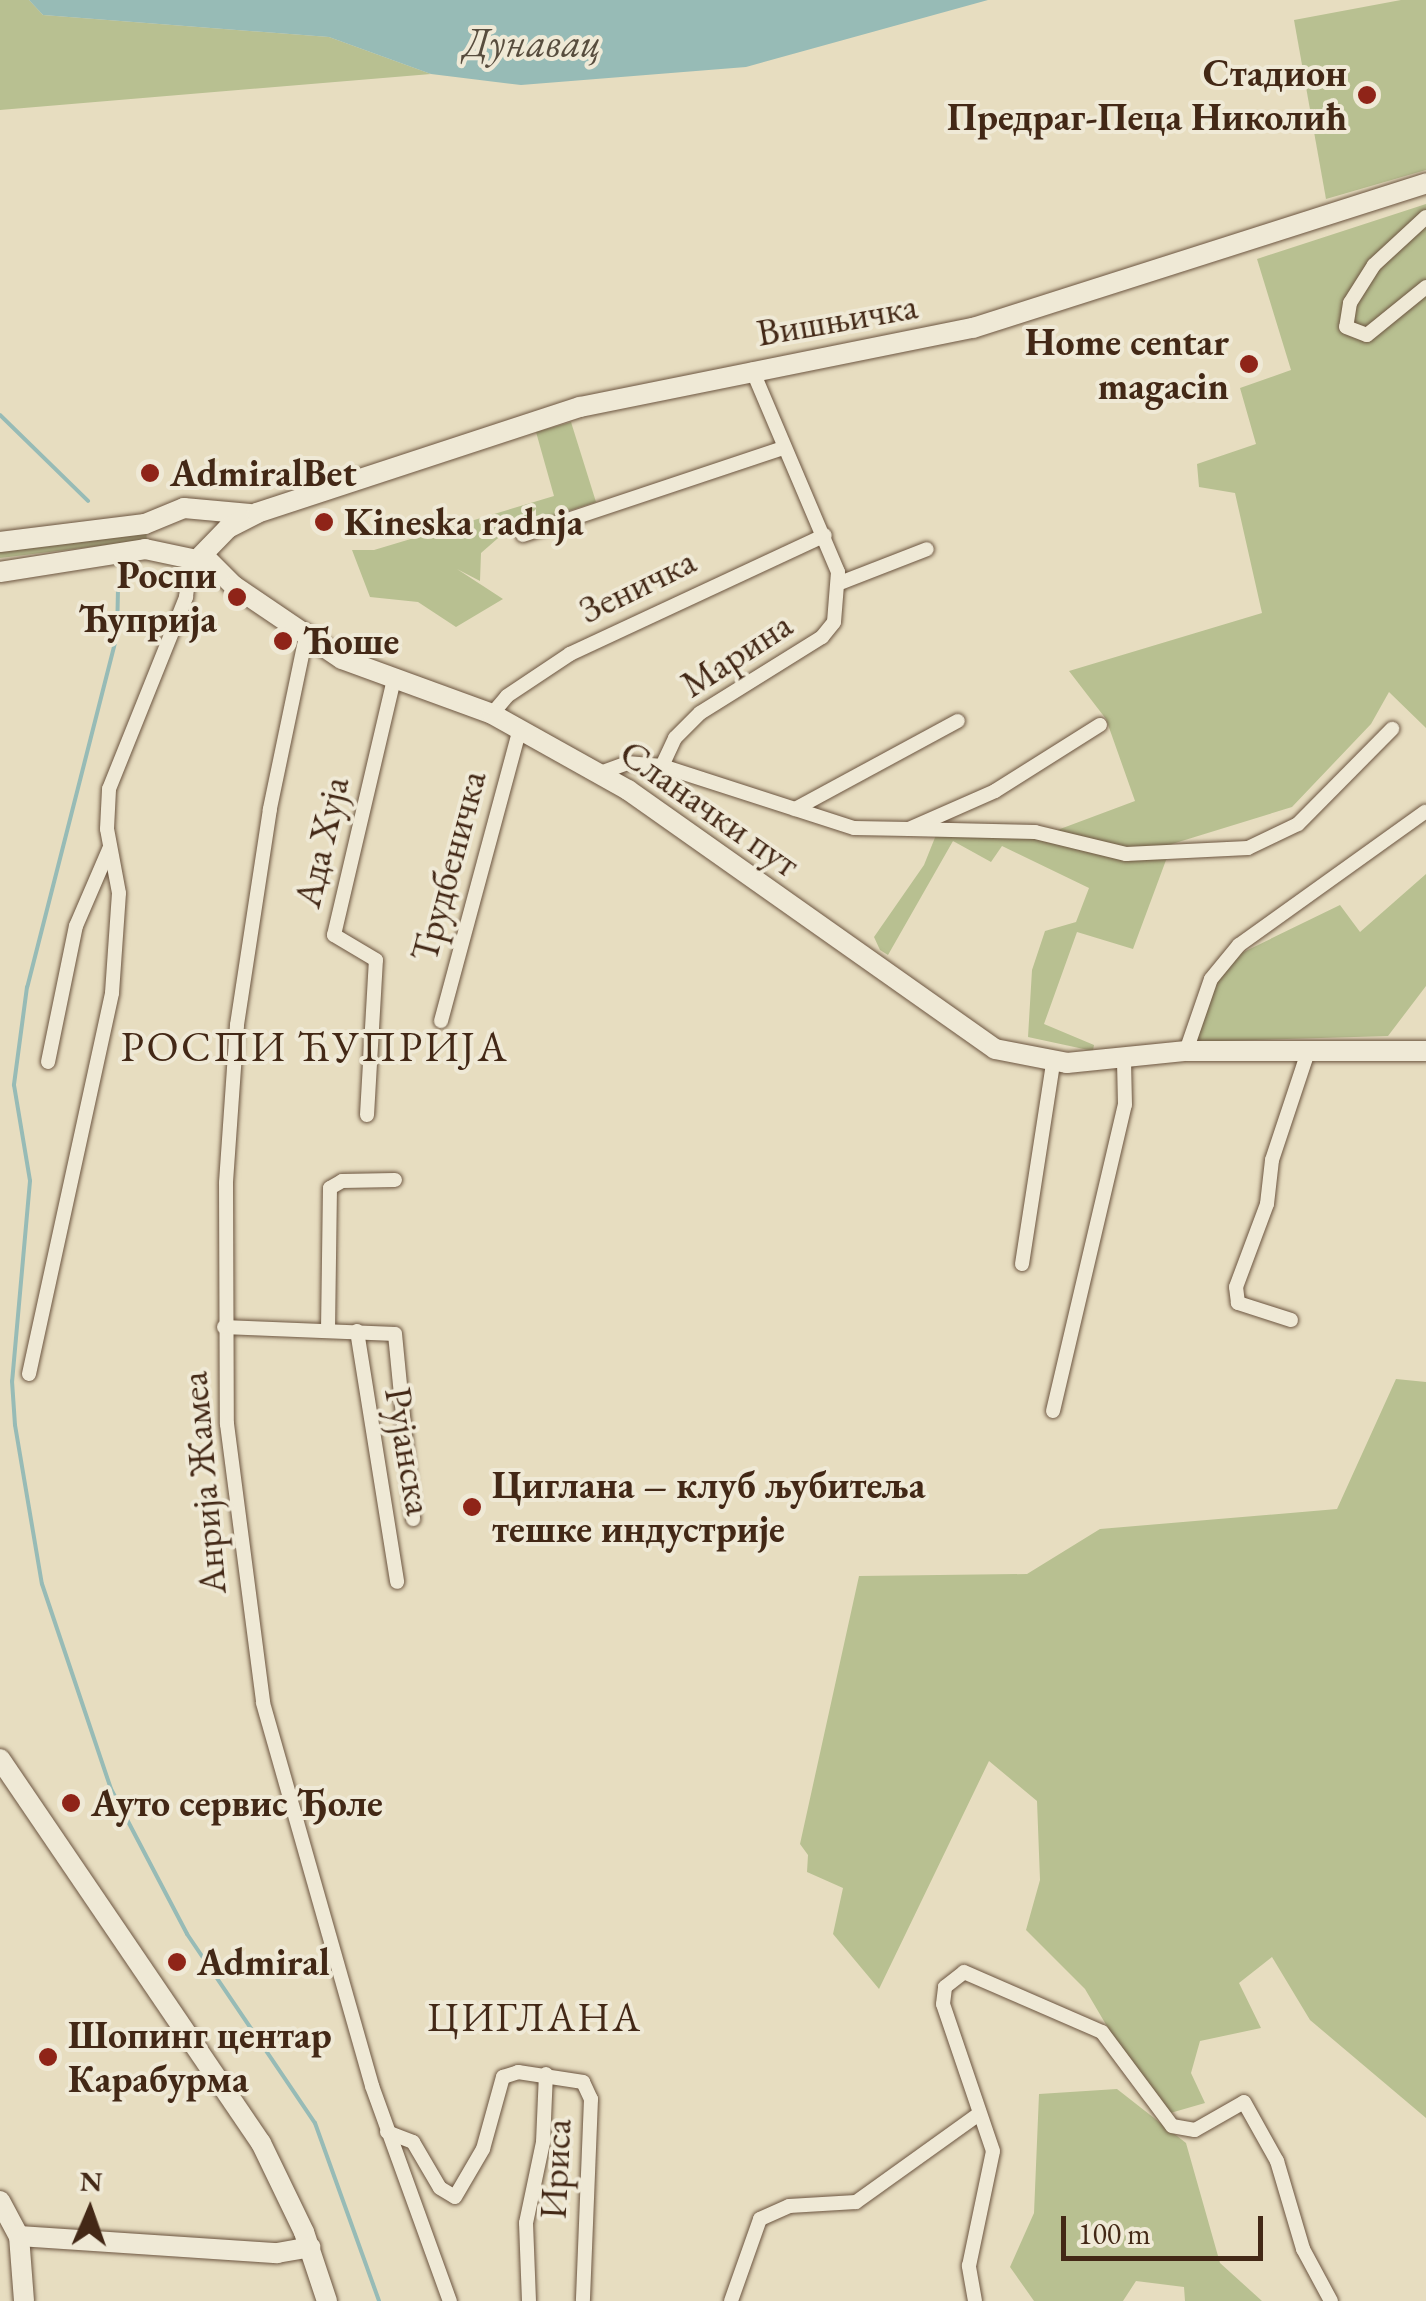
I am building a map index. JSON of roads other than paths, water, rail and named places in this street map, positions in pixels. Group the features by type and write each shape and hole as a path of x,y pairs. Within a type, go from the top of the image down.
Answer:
{"street":[{"name":"Вишњичка","path":"202,553 257,513 580,407 752,369 973,328 1426,183"},
{"path":"1426,216 1374,266 1350,303 1346,327 1367,336 1426,286"},
{"path":"752,369 783,448 825,536 840,583 927,549"},
{"path":"523,535 783,448"},
{"name":"Вишњичка","path":"0,542 145,524 170,514 198,510 257,513"},
{"path":"29,1374 106,1038 119,894 110,846 112,778 213,528 198,510"},
{"path":"168,554 160,534 170,514"},
{"name":"Зеничка","path":"492,714 507,696 580,648 825,536"},
{"path":"0,572 136,550 202,553"},
{"name":"Сланачки пут","path":"202,553 306,636 394,680 492,714 600,772 976,1040 1053,1062 1124,1061 1186,1051 1426,1051"},
{"name":"Марина","path":"662,766 674,738 700,712 829,631 840,583"},
{"name":"Анрија Жамеа","path":"306,636 270,809 237,1025 224,1326 236,1522 258,1680 324,1934 387,2132 450,2301"},
{"name":"Ада Хуја","path":"367,1114 376,960 334,934 394,680"},
{"path":"796,809 958,720"},
{"path":"910,829 995,791 1100,725"},
{"name":"Трудбеничка","path":"441,1022 520,728"},
{"path":"600,772 627,763 662,766 854,828 1017,830 1126,854 1248,848 1298,824 1392,729"},
{"path":"1186,1051 1211,978 1240,945 1425,812"},
{"path":"48,1062 76,926 110,846"},
{"path":"1291,1320 1238,1303 1236,1287 1267,1204 1272,1160 1308,1048"},
{"path":"1053,1411 1126,1105 1124,1061"},
{"path":"1022,1264 1053,1062"},
{"path":"328,1330 327,1194 342,1181 394,1180"},
{"path":"224,1326 388,1330 397,1337 413,1518"},
{"name":"Рујанска","path":"358,1331 397,1582"},
{"path":"0,1759 234,2099 310,2247 326,2301"},
{"path":"975,2301 969,2266 993,2162 944,2004 945,1987 964,1972 1102,2032 1172,2126 1195,2130 1244,2102 1277,2161 1303,2249 1331,2301"},
{"path":"387,2132 413,2142 440,2188 456,2197 484,2148 503,2077 546,2074 543,2142 526,2222 529,2301"},
{"name":"Ириса","path":"546,2074 583,2082 591,2099 583,2301"},
{"path":"731,2301 760,2219 790,2206 856,2202 980,2114"},
{"path":"0,2202 19,2236 24,2301"},
{"path":"19,2236 276,2253 310,2247"}],"water":[{"name":"Дунавац","path":"29,0 988,0 746,67 521,85 431,74 329,37 43,15"}],"waterway":[{"path":"0,415 88,501"},
{"path":"118,589 117,635 27,987 14,1085 30,1181 12,1381 15,1425 42,1584 111,1789 187,1934 315,2123 379,2301"}],"place":[{"name":"Стадион Предраг-Пеца Николић","path":"1367,95"},
{"name":"Home centar magacin","path":"1249,364"},
{"name":"AdmiralBet","path":"150,473"},
{"name":"Kineska radnja","path":"324,522"},
{"name":"Роспи Ћуприја","path":"237,597"},
{"name":"Ћоше","path":"283,641"},
{"name":"Циглана – клуб љубитеља тешке индустрије","path":"472,1507"},
{"name":"Ауто сервис Ђоле","path":"71,1803"},
{"name":"Admiral","path":"177,1962"},
{"name":"Шопинг центар Карабурма","path":"48,2057"}],"district":[{"name":"РОСПИ ЋУПРИЈА","path":"315,1047"},
{"name":"ЦИГЛАНА","path":"535,2017"}]}
